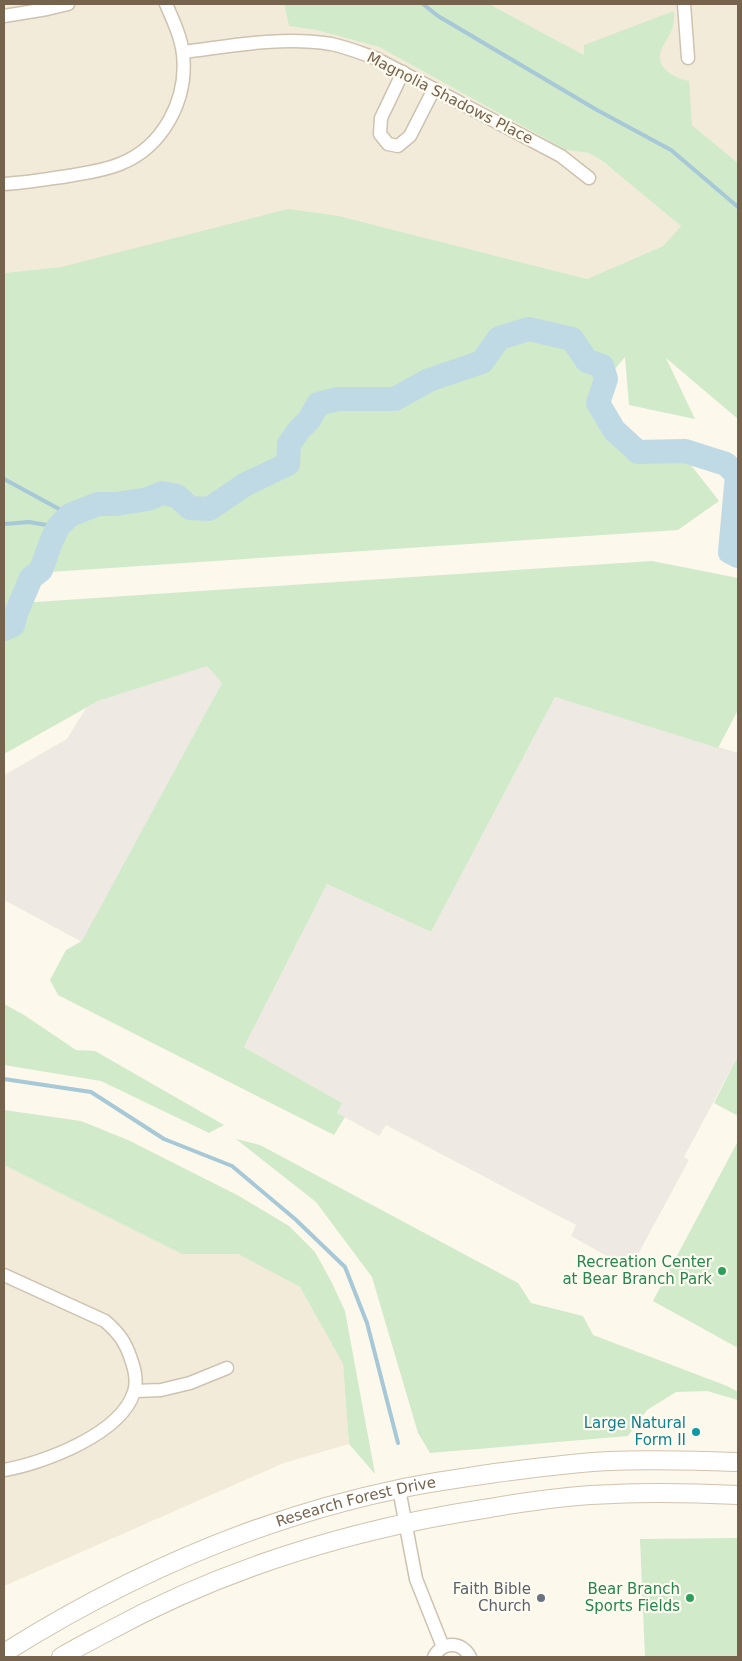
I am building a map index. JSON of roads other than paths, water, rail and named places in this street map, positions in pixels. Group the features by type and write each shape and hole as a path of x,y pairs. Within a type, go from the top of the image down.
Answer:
{"main road":[{"name":"Research Forest Drive","path":"4,1653 43,1628 130,1582 209,1546 346,1502 399,1489 526,1469 610,1461 738,1462"},
{"name":"Research Forest Drive","path":"61,1657 147,1610 220,1579 294,1552 354,1534 456,1513 529,1502 603,1495 685,1493 738,1495"}],"street":[{"path":"4,16 47,10 68,4"},
{"path":"4,184 103,170 136,157 163,132 177,103 184,68 183,52 176,26 166,4"},
{"path":"684,4 688,58"},
{"name":"Magnolia Shadows Place","path":"183,52 274,41 304,40 347,48 375,58 403,72 561,156 589,178"},
{"path":"403,72 381,118 380,134 388,144 398,146 410,136 434,89"},
{"path":"4,1275 106,1321 119,1333 128,1349 135,1371 135,1391 117,1420 97,1434 58,1454 27,1466 4,1470"},
{"path":"135,1391 161,1390 190,1383 227,1368"},
{"path":"399,1489 416,1579 443,1647"},
{"path":"434,1657 439,1650 450,1645 456,1645 467,1652 470,1657"}],"waterway":[{"path":"423,4 438,16 597,110 671,150 738,207"},
{"path":"4,629 13,625 31,578 41,570 58,527 70,515 98,504 116,504 148,499 162,493 177,496 190,508 209,509 246,484 288,464 289,444 309,420 318,404 338,399 395,399 429,380 482,362 499,338 529,329 572,339 587,361 602,366 606,379 598,403 614,430 638,452 685,451 726,464 737,475 730,552 738,556"},
{"path":"4,479 70,515"},
{"path":"4,524 29,522 58,527"},
{"path":"4,1079 91,1092 164,1139 232,1166 295,1219 345,1267 367,1323 398,1443"}],"place":[{"name":"Recreation Center at Bear Branch Park","path":"722,1271"},
{"name":"Large Natural Form II","path":"696,1432"},
{"name":"Faith Bible Church","path":"541,1598"},
{"name":"Bear Branch Sports Fields","path":"690,1598"}]}
